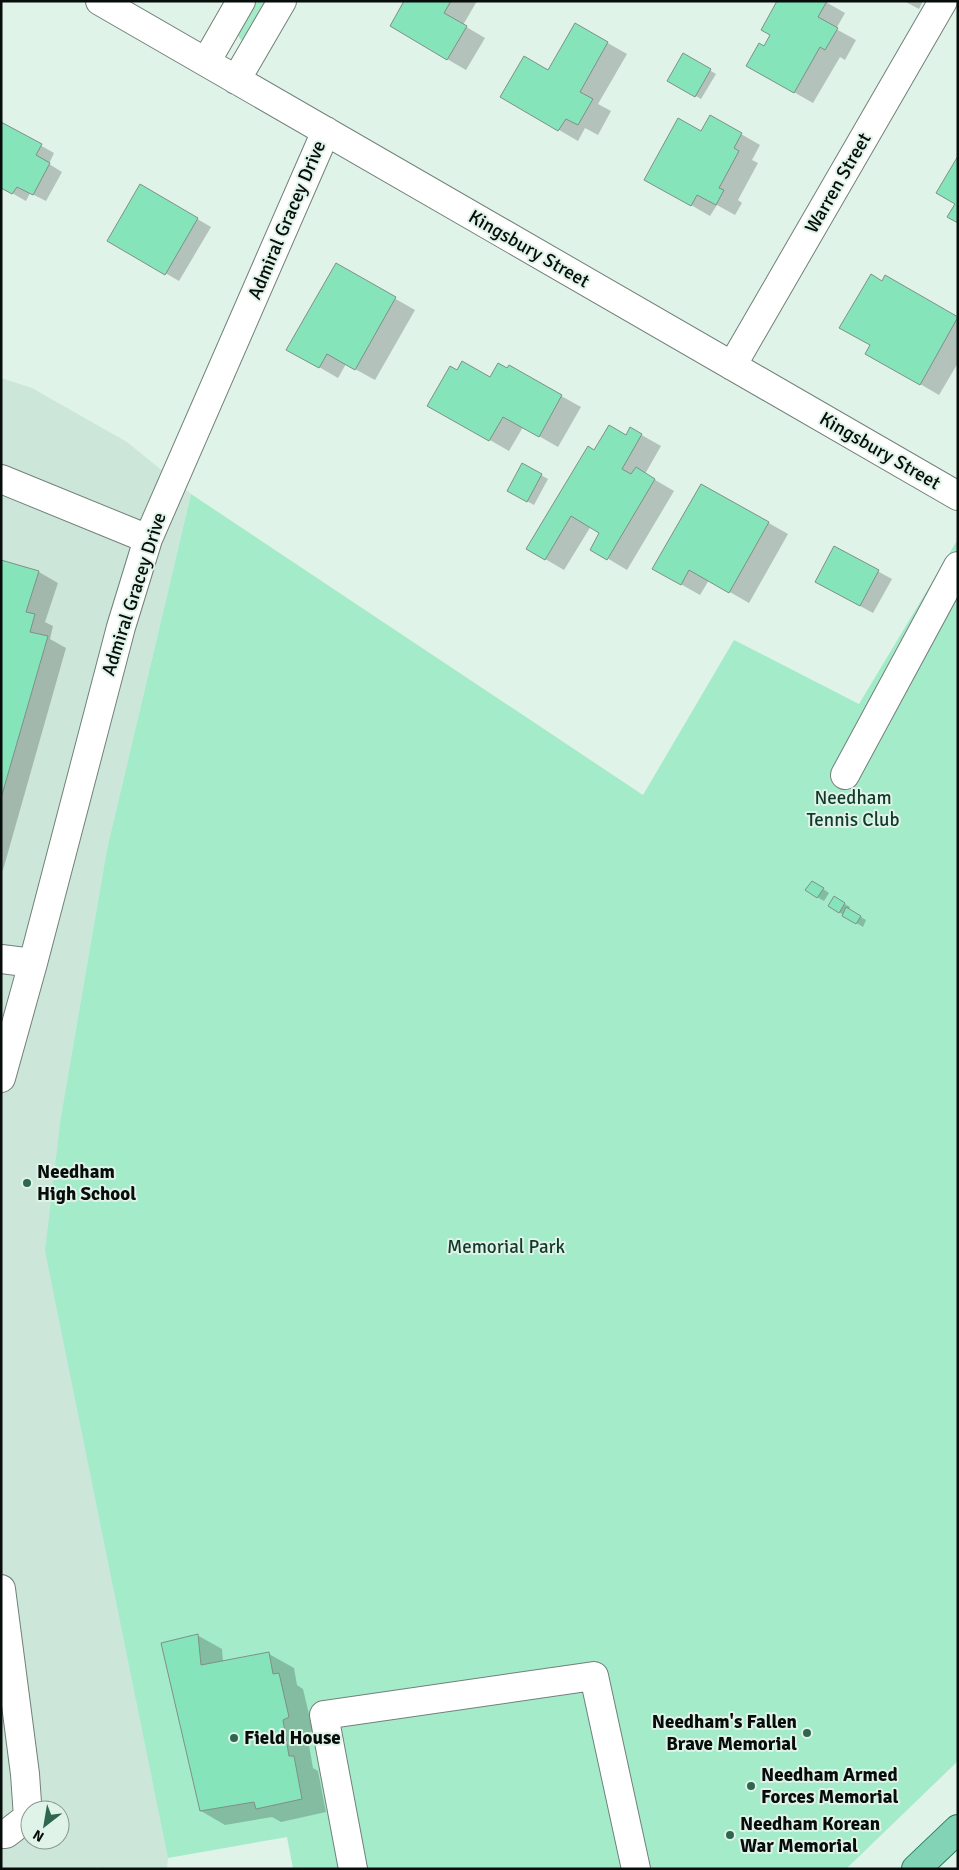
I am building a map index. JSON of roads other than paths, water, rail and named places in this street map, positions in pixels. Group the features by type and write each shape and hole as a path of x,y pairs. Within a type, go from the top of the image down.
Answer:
{"main road":[{"path":"916,1869 957,1833"}],"street":[{"name":"Kingsbury Street","path":"100,1 958,496"},
{"path":"206,62 241,1"},
{"path":"236,80 282,1"},
{"name":"Warren Street","path":"732,366 943,1"},
{"name":"Admiral Gracey Drive","path":"1,1078 121,626 148,539 326,131"},
{"path":"1,479 148,539"},
{"path":"845,775 958,566"},
{"path":"1,959 33,963"},
{"path":"1,1589 25,1774 28,1817 6,1834 1,1834"},
{"path":"353,1869 324,1715 594,1676 636,1869"}],"place":[{"name":"Needham High School","path":"27,1183"},
{"name":"Needham's Fallen Brave Memorial","path":"807,1733"},
{"name":"Field House","path":"234,1738"},
{"name":"Needham Armed Forces Memorial","path":"751,1786"},
{"name":"Needham Korean War Memorial","path":"730,1835"}],"park label":[{"name":"Needham Tennis Club","path":"853,809"},
{"name":"Memorial Park","path":"506,1247"}]}
